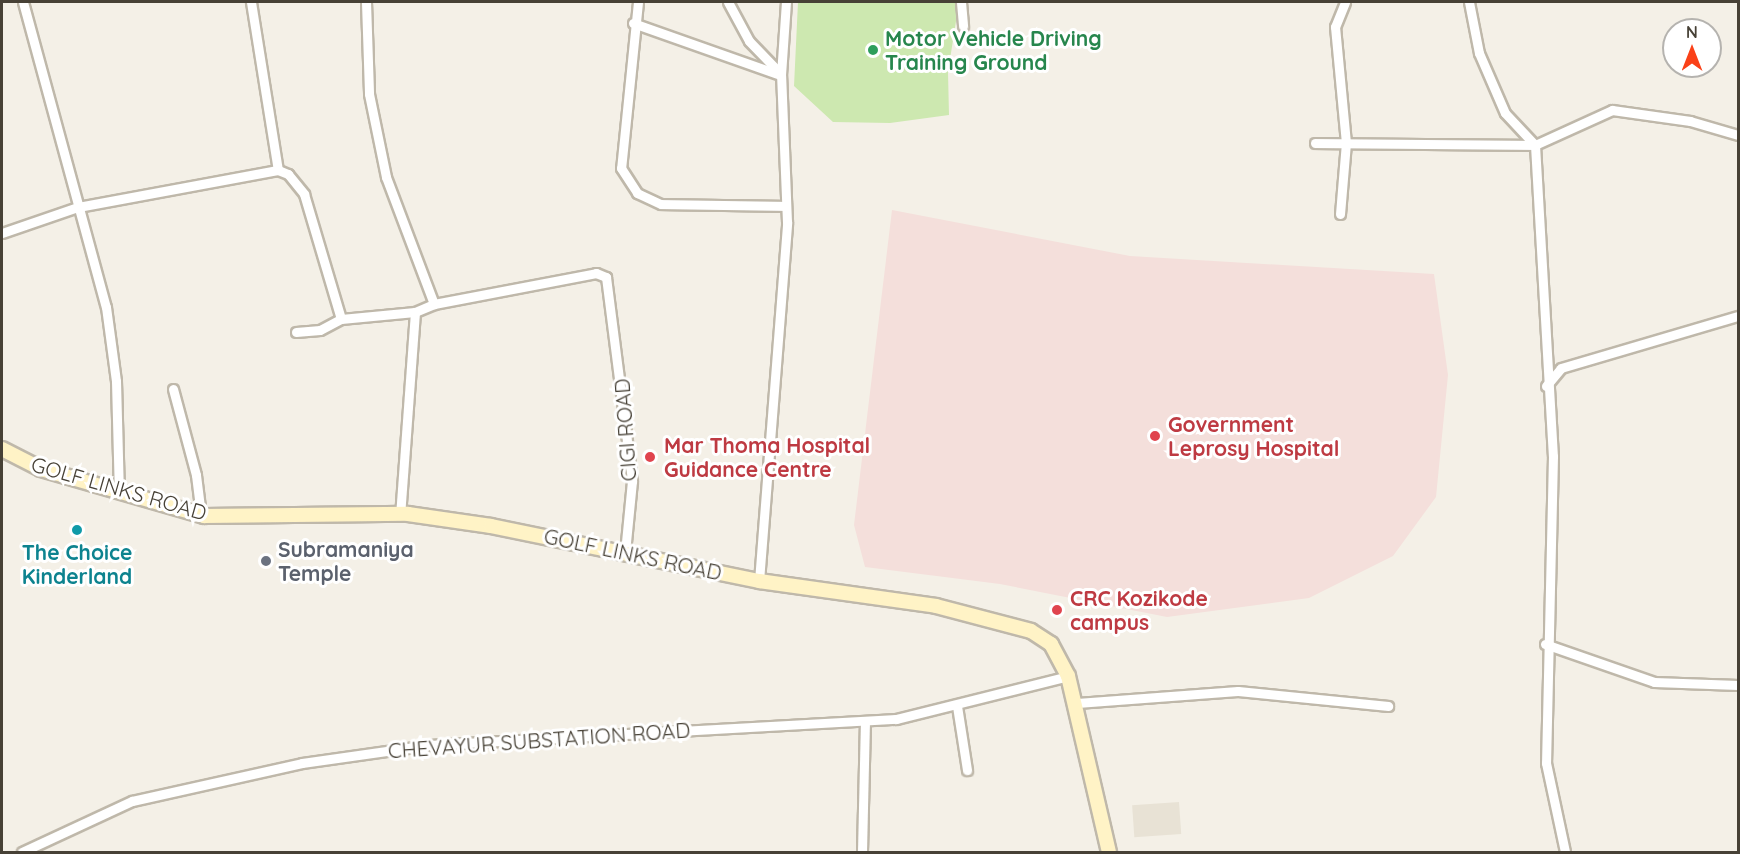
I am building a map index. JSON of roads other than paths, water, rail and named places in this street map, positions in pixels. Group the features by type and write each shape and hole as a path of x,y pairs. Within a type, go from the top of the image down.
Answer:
{"main road":[{"name":"GOLF LINKS ROAD","path":"2,449 41,469 201,515 400,514 491,525 759,581 936,606 1031,631 1051,644 1068,676 1077,703 1109,852"}],"street":[{"path":"23,2 106,306 116,381 119,492"},
{"path":"251,2 278,170 304,194 341,319"},
{"path":"296,332 320,330 341,319 415,312 435,304 386,177 369,94 366,2"},
{"path":"638,2 633,24 621,168 637,193 661,204 786,206"},
{"path":"728,2 749,41 781,75"},
{"path":"759,581 786,206 781,75 786,2"},
{"path":"960,2 963,26"},
{"path":"1340,214 1346,143 1335,27 1345,2"},
{"path":"1469,2 1479,53 1504,113 1535,145 1554,512 1545,644 1546,764 1565,852"},
{"path":"633,24 781,75"},
{"path":"1315,143 1535,145 1612,110 1690,121 1738,135"},
{"path":"2,233 78,207 278,170"},
{"name":"CIGI ROAD","path":"435,304 596,273 606,277 618,345 632,481 625,552"},
{"path":"400,514 415,312"},
{"path":"1546,386 1561,368 1738,316"},
{"path":"173,389 196,475 201,515"},
{"path":"1545,644 1654,682 1738,685"},
{"name":"CHEVAYUR SUBSTATION ROAD","path":"22,852 132,801 302,763 429,745 865,721 957,706 1068,676"},
{"path":"1077,703 1238,691 1388,706"},
{"path":"957,706 967,770"},
{"path":"862,852 865,721"}],"place":[{"name":"Motor Vehicle Driving Training Ground","path":"873,50"},
{"name":"Government Leprosy Hospital","path":"1155,436"},
{"name":"Mar Thoma Hospital Guidance Centre","path":"650,457"},
{"name":"The Choice Kinderland","path":"77,530"},
{"name":"Subramaniya Temple","path":"266,561"},
{"name":"CRC Kozikode campus","path":"1057,610"}]}
